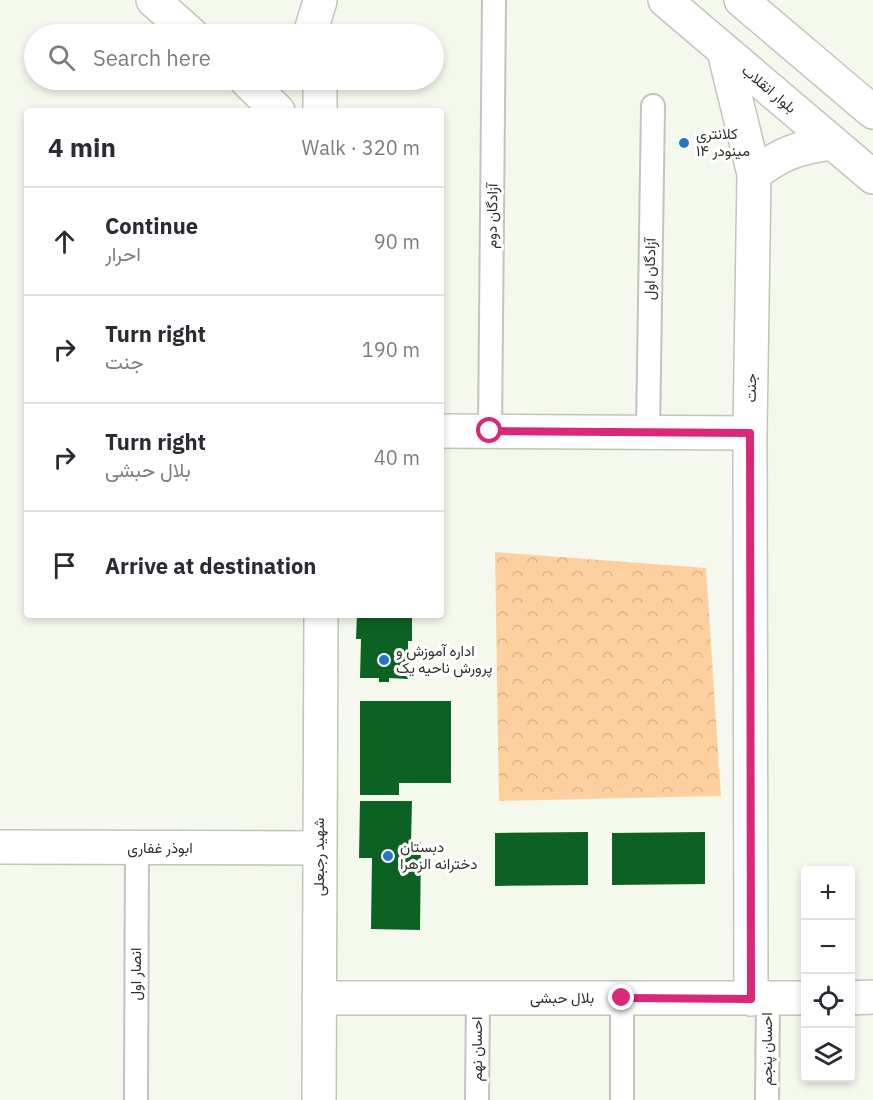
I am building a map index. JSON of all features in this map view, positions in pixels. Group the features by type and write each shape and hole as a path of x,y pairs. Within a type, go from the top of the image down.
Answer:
{"street":[{"path":"153,0 180,24"},
{"name":"آزادگان دوم","path":"490,431 494,0"},
{"name":"بلوار انقلاب","path":"665,0 873,177"},
{"path":"741,0 873,112"},
{"path":"313,24 320,1"},
{"path":"320,1 320,24"},
{"name":"جنت","path":"724,51 754,174 750,433 759,999"},
{"path":"256,90 275,108"},
{"path":"320,90 320,108"},
{"name":"آزادگان اول","path":"648,432 653,106"},
{"path":"754,174 777,157 803,146 832,142"},
{"path":"444,431 750,433"},
{"name":"شهید رجبعلی","path":"319,1100 321,618"},
{"name":"ابوذر غفاری","path":"0,847 319,848"},
{"name":"انصار اول","path":"136,1100 137,848"},
{"path":"855,998 873,997"},
{"name":"بلال حبشی","path":"319,998 801,998"},
{"name":"احسان نهم","path":"477,1100 478,998"},
{"path":"622,998 622,1100"},
{"name":"احسان پنجم","path":"759,999 767,1100"}],"green space":[{"path":"495,552 706,568 721,796 499,801"}],"building":[{"name":"اداره آموزش و پرورش ناحیه یک","path":"357,618 412,618 412,641 408,641 408,679 389,678 389,682 379,682 379,678 360,678 361,639 356,639"},
{"path":"360,701 451,701 451,783 399,783 399,795 360,795"},
{"path":"360,801 412,801 411,842 421,842 420,930 371,929 372,858 359,858"},
{"path":"588,832 588,885 495,886 495,833"},
{"path":"705,832 705,884 612,885 612,833"}],"place":[{"name":"کلانتری ۱۴ مینودر","path":"684,143"},
{"name":"اداره آموزش و پرورش ناحیه یک","path":"384,660"},
{"name":"دبستان دخترانه الزهرا","path":"388,856"}],"route":[{"path":"490,431 750,433 751,999 622,998"}]}
